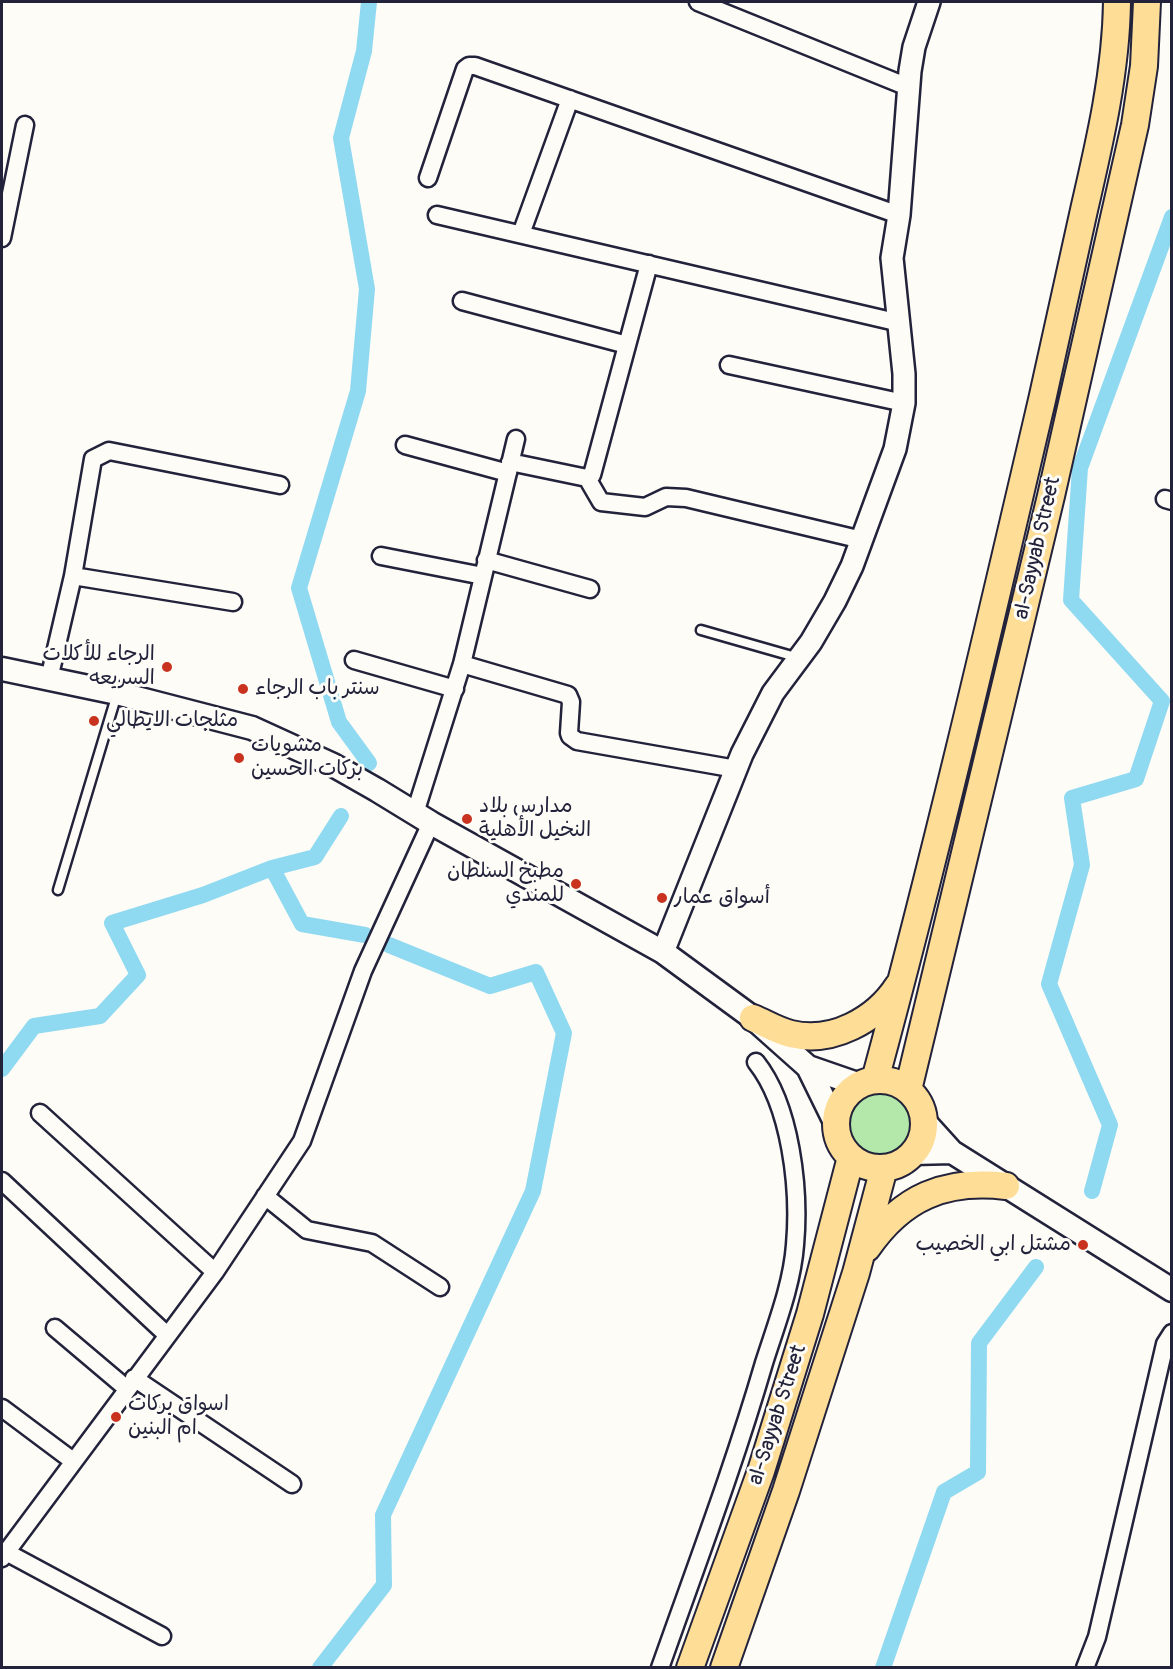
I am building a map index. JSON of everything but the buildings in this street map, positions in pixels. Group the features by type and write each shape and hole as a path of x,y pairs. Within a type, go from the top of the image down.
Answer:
{"main road":[{"name":"al-Sayyab Street","path":"867,1083 902,981 985,644 1102,133 1113,69 1117,2"},
{"name":"al-Sayyab Street","path":"908,1090 1051,496 1135,126 1143,66 1147,2"},
{"path":"2,669 117,693 252,728 333,765 663,952 753,1018 808,1066 836,1124"},
{"path":"753,1018 789,1034 820,1038 851,1027 868,1016 893,993 902,981"},
{"path":"808,1066 867,1083 892,1082 908,1090 916,1099 924,1121 920,1143 913,1153 895,1165 884,1168 861,1164 843,1148 837,1136 837,1112 842,1101 850,1092 867,1083"},
{"path":"924,1121 952,1152 1172,1290"},
{"path":"913,1153 952,1152"},
{"name":"al-Sayyab Street","path":"690,1668 765,1460 810,1314 851,1157"},
{"name":"al-Sayyab Street","path":"724,1668 786,1491 856,1273 884,1168"},
{"path":"856,1273 865,1251 879,1232 895,1215 914,1201 936,1191 959,1185 1006,1186"}],"street":[{"path":"698,2 908,87"},
{"path":"663,952 736,769 773,693 812,642 836,602 862,540 895,449 904,403 904,374 892,258 898,215 908,87 914,47 929,2"},
{"path":"428,178 465,69 475,66 898,215"},
{"path":"521,234 570,99"},
{"path":"2,238 25,125"},
{"path":"437,215 900,323"},
{"path":"405,445 509,467 587,478 592,475 649,264"},
{"path":"462,301 627,345"},
{"path":"729,365 904,403"},
{"path":"162,1636 4,1555 215,1272 302,1141 363,971 423,818 516,439"},
{"path":"49,679 74,576 93,459 109,451 280,484"},
{"path":"587,478 601,502 645,507 666,497 686,498 862,540"},
{"path":"381,556 484,568 590,589"},
{"path":"74,576 233,602"},
{"path":"354,660 455,689"},
{"path":"462,664 568,695 571,702 569,733 578,741 736,769"},
{"path":"660,1668 739,1446 789,1279 795,1246 796,1215 789,1140 775,1098 756,1062"},
{"path":"40,1113 215,1272"},
{"path":"2,1181 167,1335"},
{"path":"265,1197 308,1230 372,1244 440,1287"},
{"path":"55,1328 130,1383 292,1484"},
{"path":"1085,1668 1097,1637 1165,1344 1172,1333"},
{"path":"2,1408 73,1461"}],"lane":[{"path":"701,630 800,658"},
{"path":"58,890 117,693"}],"green space":[{"path":"879,1089 892,1092 904,1099 911,1111 914,1124 911,1137 904,1149 892,1156 879,1159 866,1156 854,1149 847,1137 844,1124 847,1111 854,1099 866,1092"}],"waterway":[{"path":"369,2 364,51 341,138 367,289 358,391 299,588 339,722 369,763"},
{"path":"1092,1191 1110,1125 1049,984 1082,865 1072,798 1136,779 1162,701 1071,600 1080,468 1172,217"},
{"path":"2,1069 34,1026 100,1016 138,975 112,923 203,895 272,868 315,857 341,816"},
{"path":"272,868 302,924 365,935"},
{"path":"320,1668 384,1585 383,1515 533,1191 564,1033 536,972 490,986 389,945"},
{"path":"883,1668 944,1492 978,1472 979,1343 1036,1267"}],"place":[{"name":"الرجاء للأكلات السريعه","path":"167,667"},
{"name":"سنتر باب الرجاء","path":"243,689"},
{"name":"مثلجات الايطالي","path":"94,721"},
{"name":"مشويات بركات الحسين","path":"239,758"},
{"name":"مدارس بلاد النخيل الأهلية","path":"467,819"},
{"name":"مطبخ السلطان للمندي","path":"576,884"},
{"name":"أسواق عمار","path":"662,898"},
{"name":"مشتل ابي الخصيب","path":"1083,1245"},
{"name":"اسواق بركات ام البنين","path":"116,1417"}]}
